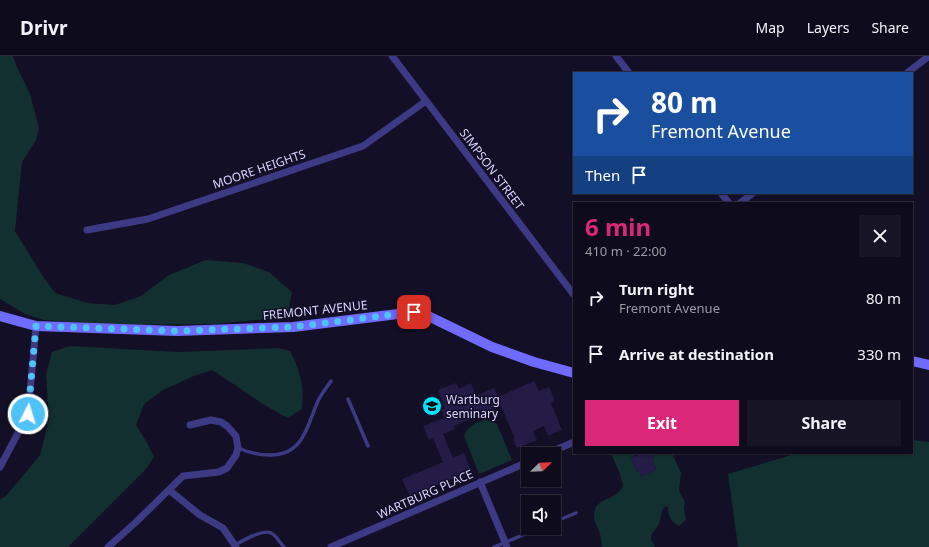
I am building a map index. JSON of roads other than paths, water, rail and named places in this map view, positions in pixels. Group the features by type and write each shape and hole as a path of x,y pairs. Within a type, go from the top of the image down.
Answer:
{"main road":[{"name":"FREMONT AVENUE","path":"0,316 36,326 177,331 293,327 422,312 492,347 534,362 573,373"},
{"path":"913,361 929,365"}],"street":[{"name":"SIMPSON STREET","path":"392,56 573,294"},
{"path":"616,56 628,72"},
{"path":"909,72 929,56"},
{"name":"MOORE HEIGHTS","path":"88,230 148,219 363,146 426,101"},
{"path":"722,194 728,202"},
{"path":"741,202 752,194"},
{"path":"0,467 28,414 36,326"},
{"path":"108,547 136,523 183,476 219,472 227,468 236,455 238,448 236,436 227,426 221,422 211,420 190,424"},
{"path":"561,448 573,442"},
{"name":"WARTBURG PLACE","path":"331,547 521,465"},
{"path":"480,482 506,545"},
{"path":"169,490 200,515 223,528 236,546"}],"lane":[{"path":"238,448 258,455 268,456 286,452 294,447 300,442 319,400 331,381"},
{"path":"348,399 368,446"},
{"path":"561,519 576,513"},
{"path":"236,546 264,532 269,532 272,533 284,547"},
{"path":"494,547 506,545 526,535"}],"place":[{"name":"Wartburg seminary","path":"432,406"}]}
